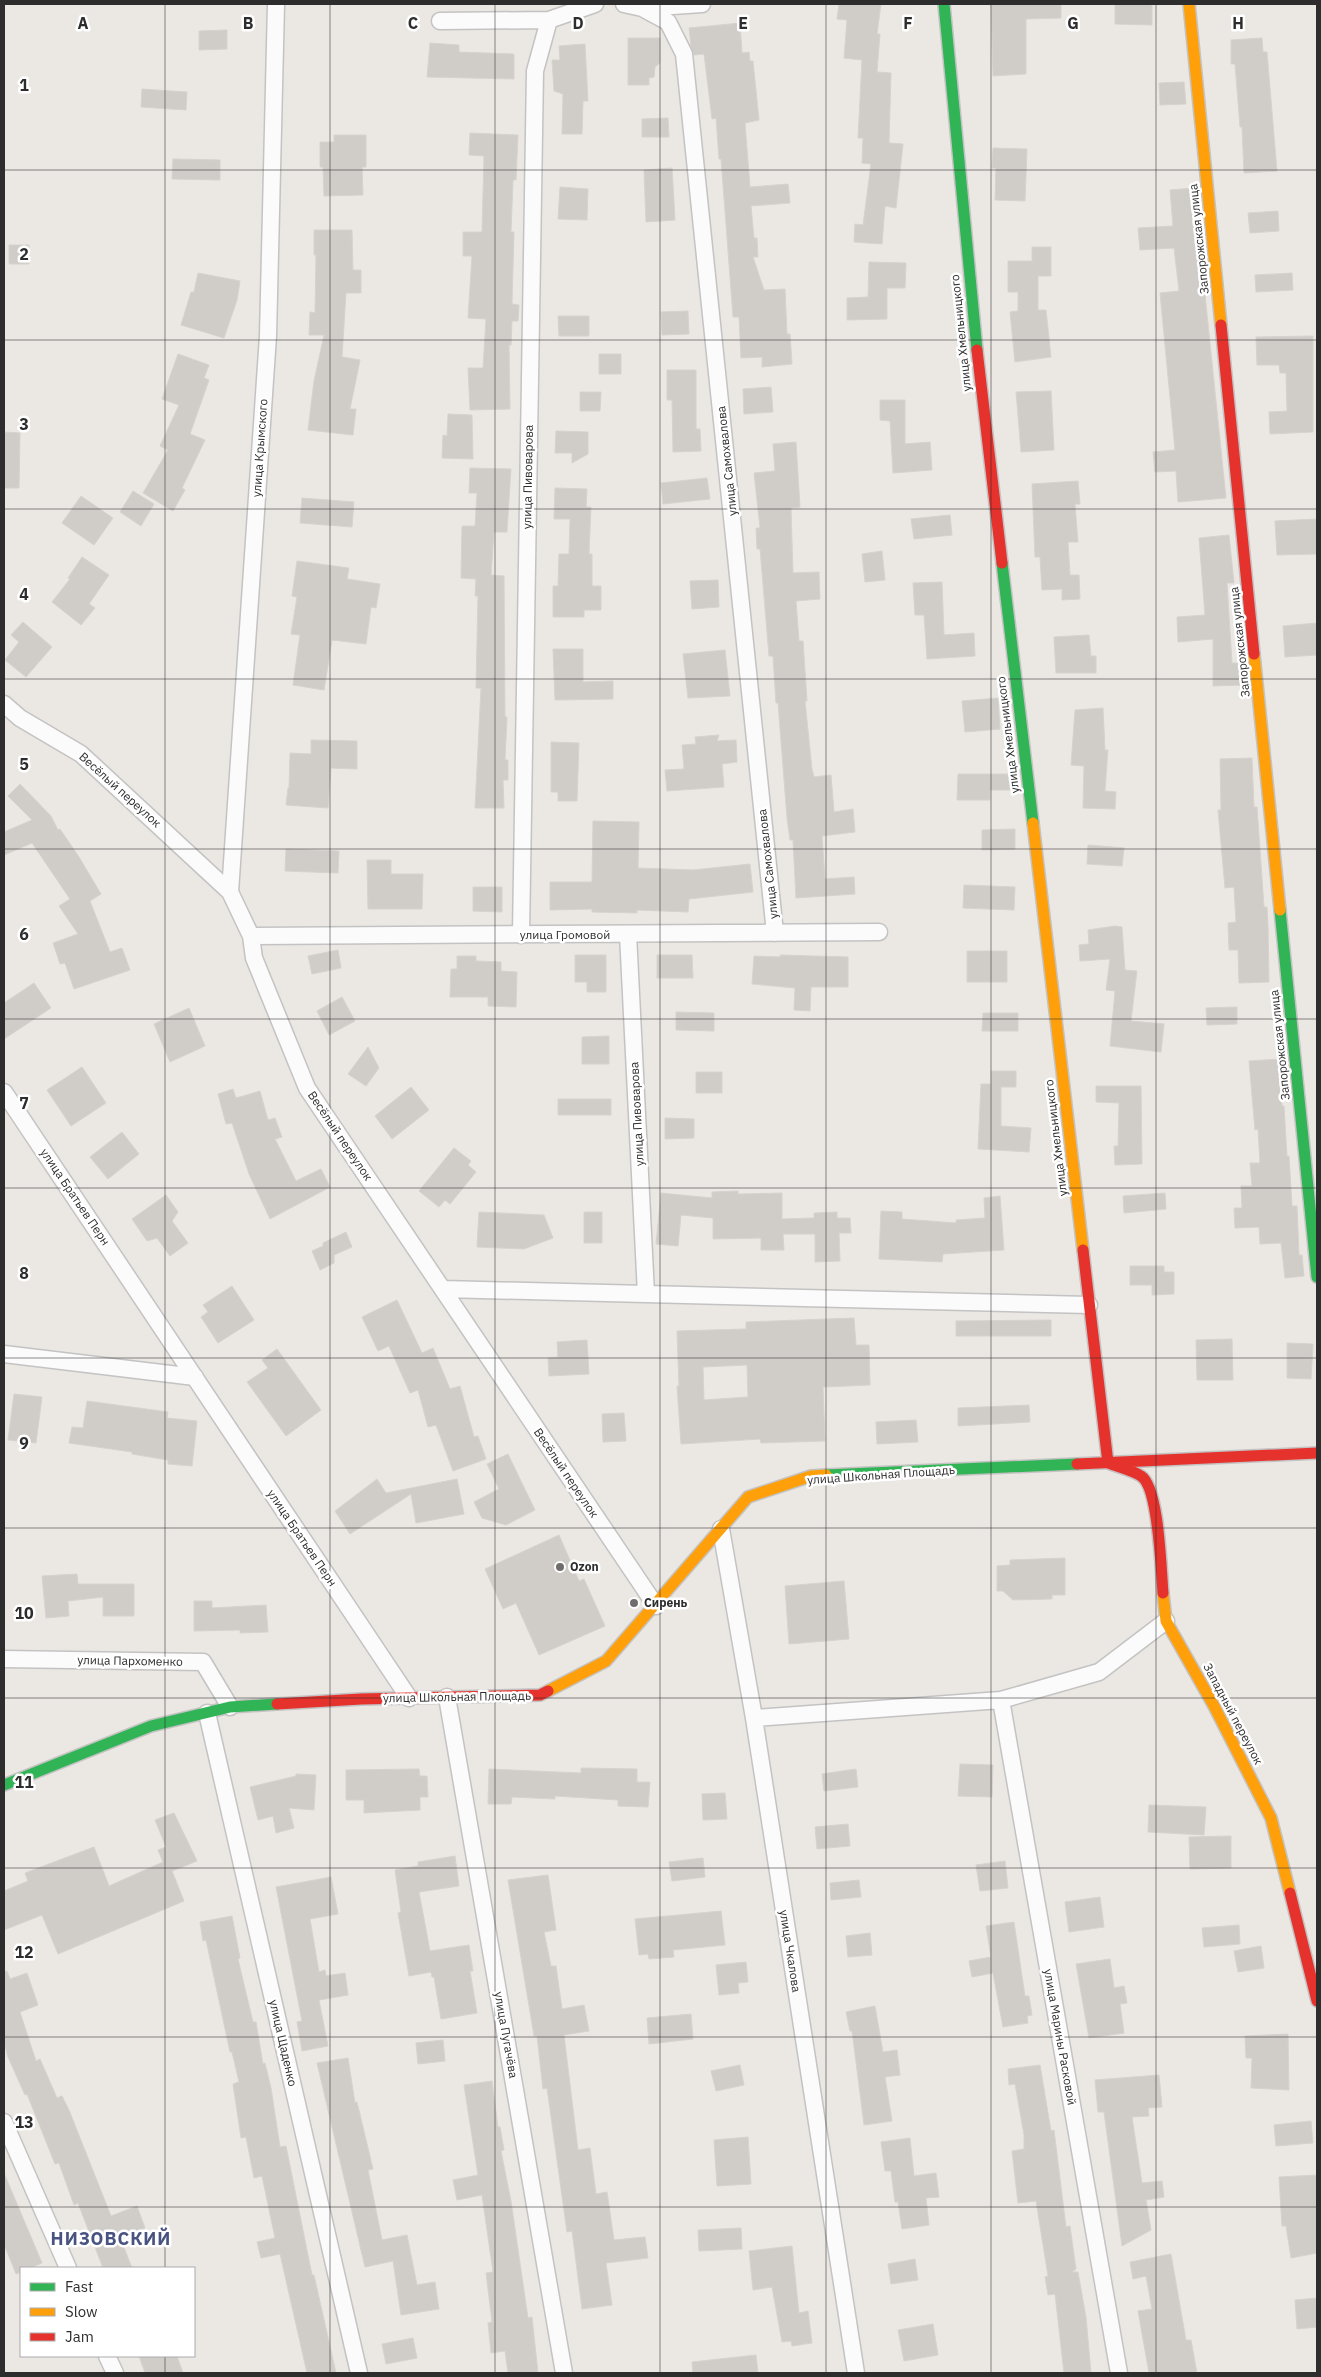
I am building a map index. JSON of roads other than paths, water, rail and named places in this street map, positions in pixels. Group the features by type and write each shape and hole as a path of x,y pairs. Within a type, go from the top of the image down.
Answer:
{"street":[{"name":"улица Крымского","path":"230,892 268,336 276,4"},
{"path":"440,21 549,20 595,4"},
{"path":"624,4 642,8 702,4"},
{"name":"улица Хмельницкого","path":"944,4 973,316 1108,1463"},
{"name":"Запорожская улица","path":"1189,4 1317,1277"},
{"name":"улица Самохвалова","path":"642,8 668,22 684,54 775,933"},
{"name":"улица Пивоварова","path":"521,935 535,71 549,20"},
{"name":"Весёлый переулок","path":"4,704 20,718 81,754 230,892 251,936 254,958 308,1088 656,1606"},
{"name":"улица Громовой","path":"251,936 879,932"},
{"name":"улица Пивоварова","path":"628,934 646,1294"},
{"name":"улица Братьев Перн","path":"4,1092 409,1698"},
{"path":"443,1289 1089,1305"},
{"path":"4,1354 195,1377"},
{"name":"улица Школьная Площадь","path":"4,1785 150,1726 230,1708 409,1698 540,1695 606,1661 656,1606 748,1497 811,1476 1317,1453"},
{"name":"Западный переулок","path":"1108,1463 1142,1476 1150,1487 1156,1513 1166,1621 1214,1706 1271,1818 1317,2001"},
{"name":"улица Чкалова","path":"721,1529 754,1718 856,2373"},
{"path":"754,1718 1001,1700 1099,1672 1166,1621"},
{"name":"улица Пархоменко","path":"4,1659 203,1662 230,1708"},
{"name":"улица Пугачёва","path":"447,1697 564,2373"},
{"name":"улица Марины Расковой","path":"1001,1700 1119,2373"},
{"name":"улица Щаденко","path":"207,1713 359,2373"},
{"path":"4,2122 68,2267"},
{"path":"107,2357 115,2373"}],"place":[{"name":"Ozon","path":"560,1567"},
{"name":"Сирень","path":"634,1603"}],"district":[{"name":"НИЗОВСКИЙ","path":"111,2239"}]}
